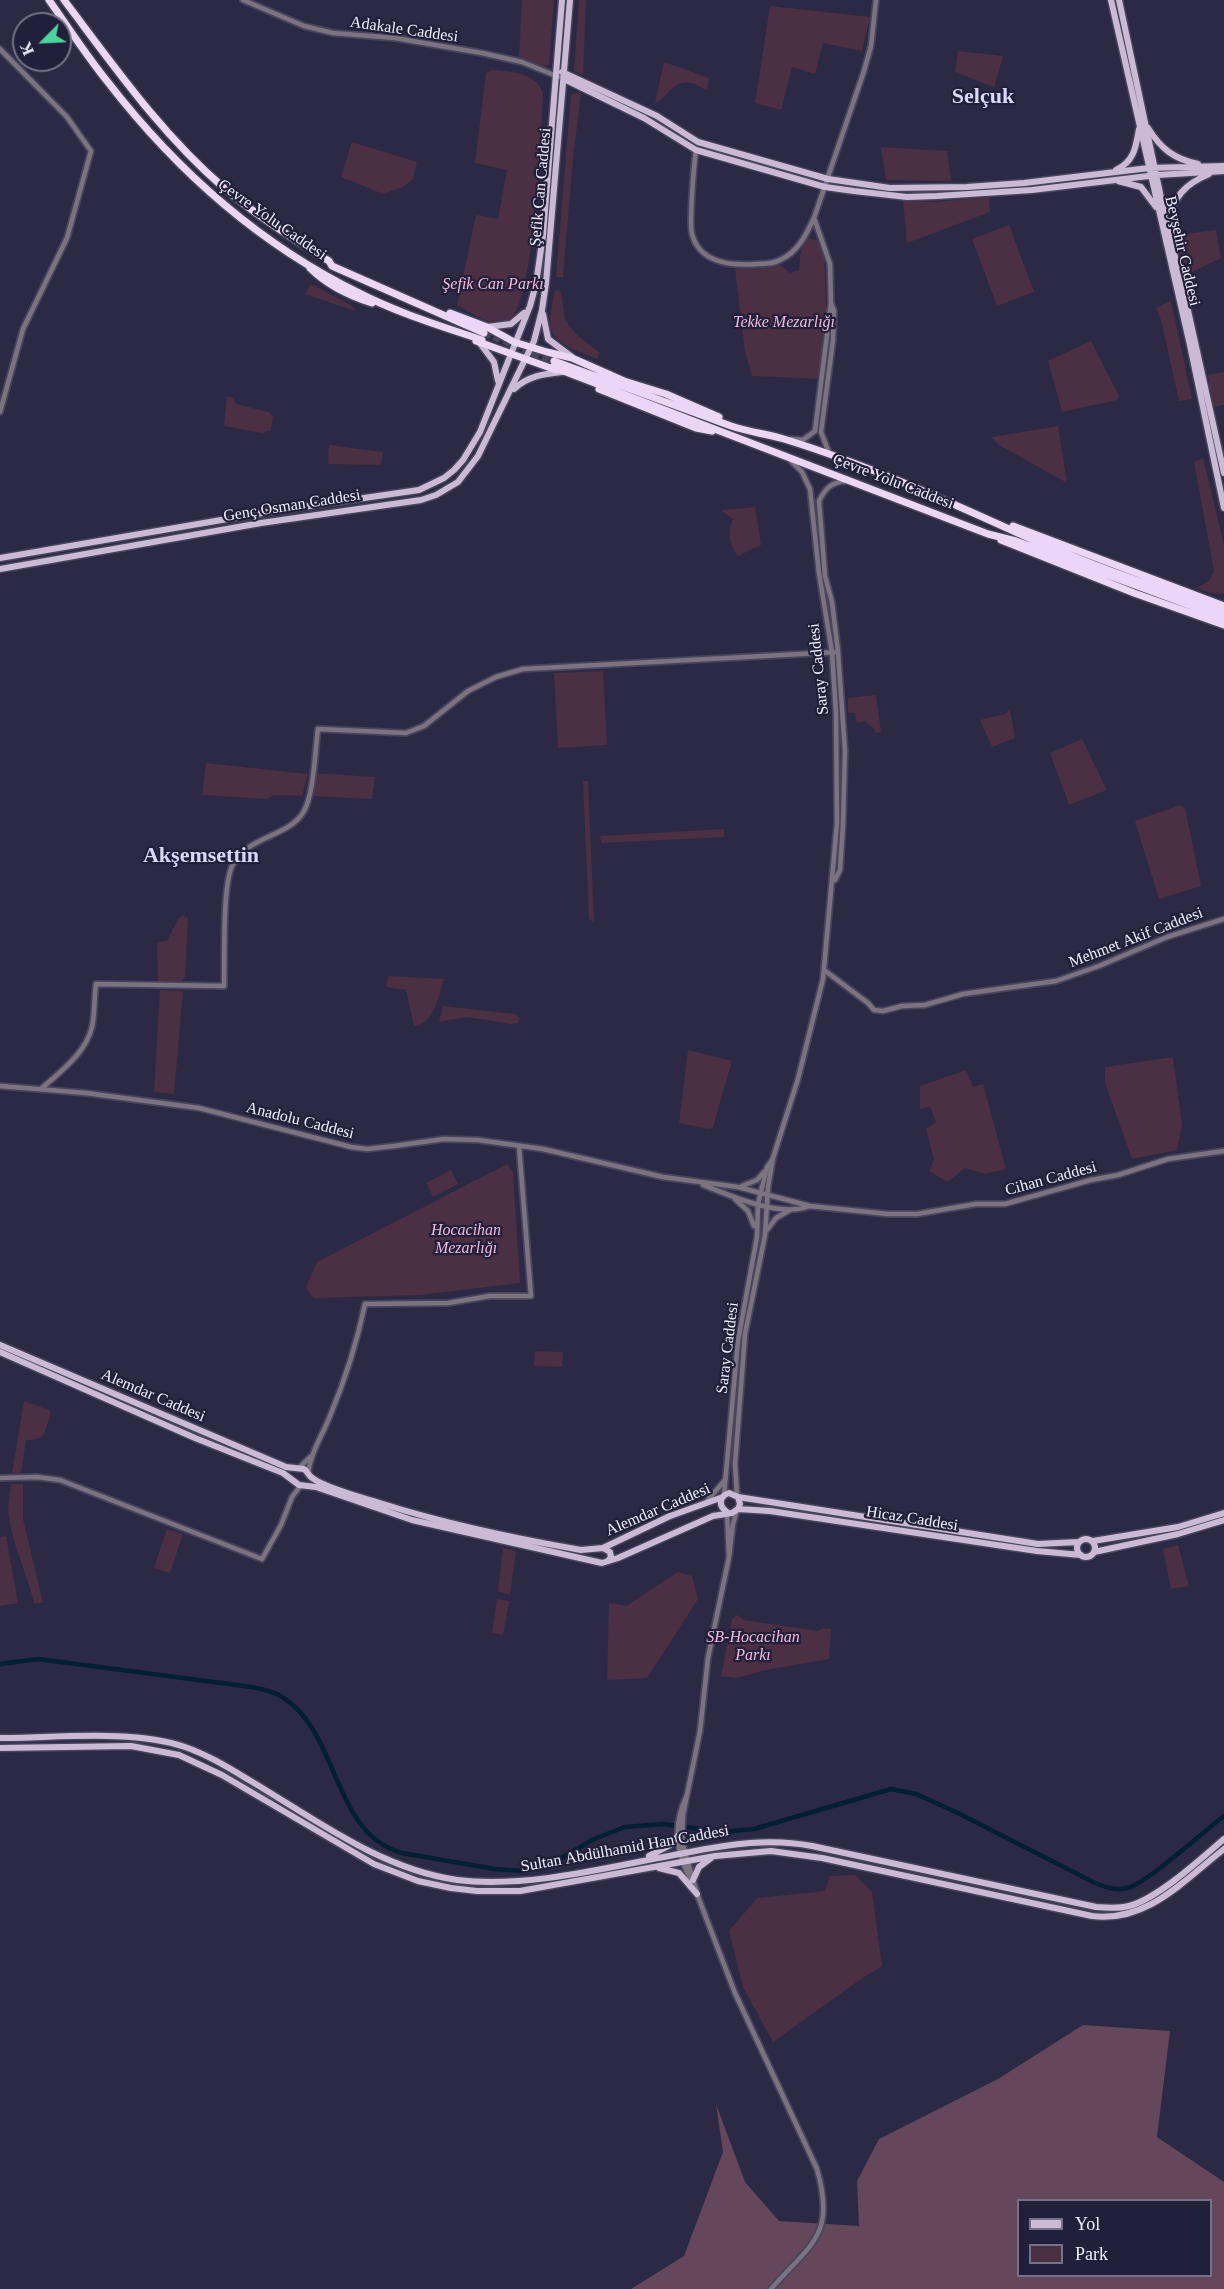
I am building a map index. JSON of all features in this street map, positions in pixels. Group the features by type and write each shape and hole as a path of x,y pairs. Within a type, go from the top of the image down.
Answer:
{"highway":[{"name":"Çevre Yolu Caddesi","path":"49,0 106,80 163,147 229,210 304,262 320,278 357,298 483,335"},
{"name":"Çevre Yolu Caddesi","path":"64,0 142,102 192,158 254,212 329,261 483,335"},
{"path":"483,335 572,358 624,381 666,394 757,434"},
{"path":"483,335 509,354 526,361 562,372 696,428 732,435"},
{"name":"Çevre Yolu Caddesi","path":"1224,612 1031,538 993,520 842,460 782,438 757,434 554,364 789,458 988,534 1016,541 1224,618"},
{"path":"993,520 1224,604"},
{"path":"988,534 1224,627"}],"main road":[{"name":"Şefik Can Caddesi","path":"505,365 530,306 540,259 562,0"},
{"name":"Şefik Can Caddesi","path":"521,371 532,348 543,308 570,0"},
{"name":"Beyşehir Caddesi","path":"1111,0 1143,124"},
{"name":"Beyşehir Caddesi","path":"1119,0 1152,168 1184,288 1224,473"},
{"path":"555,73 655,115 698,141 828,179 913,189 1015,183 1152,168 1224,166"},
{"path":"564,76 644,118 696,150 825,187 907,197 1032,190 1154,176 1224,171"},
{"path":"1110,172 1121,167 1132,156 1143,124"},
{"path":"1143,124 1162,148 1172,156 1208,166"},
{"path":"1167,226 1171,207 1180,192 1197,179 1215,172"},
{"name":"Beyşehir Caddesi","path":"1154,176 1158,210 1190,345 1224,508"},
{"path":"1114,180 1141,187 1158,210"},
{"path":"497,388 498,377 483,335 511,324 530,306"},
{"path":"543,308 548,339 572,358"},
{"name":"Genç Osman Caddesi","path":"0,558 268,512 419,490 431,486 454,470 468,454 480,432 505,365"},
{"name":"Genç Osman Caddesi","path":"0,569 261,523 426,499 448,489 465,475 484,445 521,371"},
{"path":"509,393 519,384 537,375 562,372"},
{"name":"Alemdar Caddesi","path":"0,1344 47,1366 298,1469"},
{"name":"Alemdar Caddesi","path":"0,1352 195,1438 283,1473 294,1480"},
{"path":"298,1469 304,1469 309,1474 308,1481 303,1485 294,1480 293,1474 298,1469"},
{"name":"Alemdar Caddesi","path":"309,1474 319,1482 359,1497 440,1522 581,1550 602,1548 649,1525 724,1496"},
{"name":"Alemdar Caddesi","path":"303,1485 316,1487 412,1521 599,1561"},
{"path":"732,1493 738,1496 740,1504 738,1510 727,1512 721,1505 724,1496 732,1493"},
{"name":"Hicaz Caddesi","path":"738,1496 1038,1544 1079,1542"},
{"name":"Hicaz Caddesi","path":"738,1510 770,1511 1037,1551 1081,1555"},
{"name":"Alemdar Caddesi","path":"608,1561 708,1517 727,1512"},
{"path":"1224,1513 1179,1527 1093,1541 1084,1539 1079,1542 1078,1550 1081,1555 1087,1557 1094,1552 1178,1534 1224,1520"},
{"path":"1093,1541 1094,1552"},
{"path":"602,1548 608,1550 610,1554 608,1561 599,1561 596,1555 602,1548"},
{"name":"Sultan Abdülhamid Han Caddesi","path":"0,1738 125,1737 176,1744 220,1763 378,1856 414,1870 447,1878 496,1882 524,1881 744,1843 804,1844 1096,1907 1113,1908 1129,1906 1151,1896 1224,1839"},
{"name":"Sultan Abdülhamid Han Caddesi","path":"0,1748 131,1746 179,1755 217,1772 374,1864 403,1876 441,1886 477,1891 520,1891 715,1856 762,1851 801,1854 1106,1918 1126,1916 1147,1908 1224,1849"},
{"path":"637,1861 669,1846 679,1834"},
{"path":"693,1880 704,1862 715,1856"},
{"path":"653,1867 679,1873 697,1894"}],"street":[{"name":"Adakale Caddesi","path":"243,0 304,26 333,33 395,38 471,51 522,62 555,73"},
{"path":"696,150 692,234 699,248 716,261 752,265 780,260 799,246 814,218 871,46 876,0"},
{"path":"0,49 67,117 91,151 67,238 23,329 0,412"},
{"path":"782,438 803,440 815,431 831,303 830,264 814,218"},
{"path":"831,303 834,311 833,340 821,432 825,447 830,454 842,460"},
{"name":"Saray Caddesi","path":"789,458 802,472 810,489 819,573 835,652"},
{"name":"Saray Caddesi","path":"738,1496 735,1464 745,1334 765,1235 773,1158 798,1080 824,970 833,885 840,870 845,774 832,602 825,576 819,501 831,484 854,481"},
{"path":"41,1089 70,1064 86,1041 92,1028 96,984 224,986 227,884 233,866 242,851 296,821 304,812 309,800 318,729 406,733 424,726 468,691 496,677 524,669 835,652"},
{"name":"Mehmet Akif Caddesi","path":"824,970 874,1010 883,1011 902,1006 924,1005 963,994 1056,981 1100,966 1167,937 1224,919"},
{"name":"Anadolu Caddesi","path":"0,1086 199,1108 351,1147 367,1149 444,1139 478,1140 519,1146 700,1184 738,1187 768,1195"},
{"path":"298,1469 310,1457 330,1416 353,1351 365,1304 448,1303 490,1296 531,1296 519,1146"},
{"name":"Cihan Caddesi","path":"768,1195 810,1206 888,1214 917,1214 976,1204 1005,1204 1091,1180 1118,1175 1167,1159 1224,1151"},
{"name":"Saray Caddesi","path":"724,1496 738,1341 757,1237 759,1192 767,1167 773,1158"},
{"path":"738,1187 757,1180 767,1167"},
{"name":"Anadolu Caddesi","path":"700,1184 732,1197 767,1206"},
{"path":"732,1197 748,1211 757,1237"},
{"name":"Cihan Caddesi","path":"767,1206 802,1209 810,1206"},
{"path":"765,1235 776,1218 793,1209"},
{"path":"309,1474 310,1457"},
{"path":"0,1478 37,1477 60,1480 262,1558 281,1525 292,1497 294,1480"},
{"path":"705,1502 717,1492 727,1478"},
{"path":"292,1497 303,1485"},
{"path":"738,1510 733,1524 729,1557 708,1658 700,1731 681,1815 679,1834 682,1853 735,1993 817,2169 824,2191 824,2219 815,2243 771,2289"},
{"path":"727,1512 729,1557"},
{"path":"685,1861 697,1894"}],"green space":[{"path":"522,0 554,0 549,65 543,66 519,57"},
{"path":"579,0 586,0 583,75 574,71"},
{"path":"770,6 870,17 862,51 823,43 815,74 792,67 781,110 755,103"},
{"path":"958,51 1003,56 994,87 955,72"},
{"path":"664,62 709,78 707,90 695,84 682,83 655,103"},
{"name":"Şefik Can Parkı","path":"493,70 522,74 534,80 543,92 535,214 525,284 517,309 508,321 502,323 482,319 457,305 476,215 498,219 507,170 475,163 486,73"},
{"path":"581,93 563,277 556,277 571,94"},
{"path":"352,142 417,162 413,179 403,187 383,194 341,177"},
{"path":"881,147 947,151 951,181 886,180"},
{"path":"989,197 990,212 907,243 903,201 935,202"},
{"path":"1009,225 1034,292 997,306 972,239"},
{"path":"1216,230 1221,258 1192,272 1183,267 1177,235"},
{"name":"Tekke Mezarlığı","path":"807,238 817,240 824,254 827,328 820,379 752,376 745,351 735,269 781,265 790,273 799,270 801,250"},
{"path":"311,284 351,305 355,311 305,294"},
{"path":"555,290 561,291 565,320 577,335 600,353 597,359 568,347 555,337 550,323"},
{"path":"1171,301 1192,399 1179,401 1161,320 1156,308"},
{"path":"1091,341 1119,396 1117,400 1062,412 1048,361"},
{"path":"1224,372 1224,405 1213,407 1208,375"},
{"path":"227,396 233,398 236,404 269,412 273,416 271,430 262,433 224,426"},
{"path":"1058,426 1067,483 999,445 991,437"},
{"path":"329,445 383,452 381,465 328,464"},
{"path":"1203,458 1224,545 1224,594 1210,593 1196,588 1209,581 1214,571 1194,462"},
{"path":"755,507 761,545 738,556 730,538 733,519 722,510"},
{"path":"603,671 607,745 558,748 554,673"},
{"path":"876,695 881,732 875,733 875,730 865,721 857,723 855,713 848,713 848,698"},
{"path":"1010,709 1015,738 992,747 980,720 1005,714"},
{"path":"1082,739 1107,790 1069,805 1050,753"},
{"path":"206,763 308,774 302,796 274,795 267,799 202,795"},
{"path":"315,773 375,777 372,799 312,796"},
{"path":"583,781 588,781 594,922 589,919"},
{"path":"1180,805 1185,808 1201,886 1159,899 1135,821"},
{"path":"724,829 724,837 601,843 600,836"},
{"path":"183,915 188,918 185,977 182,981 158,981 157,942 167,941 178,919"},
{"path":"390,976 444,979 435,1008 427,1020 414,1026 406,990 386,987"},
{"path":"160,990 183,991 174,1094 154,1092"},
{"path":"443,1006 515,1014 520,1019 518,1023 511,1024 467,1017 439,1022"},
{"path":"688,1050 732,1061 713,1127 710,1129 679,1123"},
{"path":"1173,1057 1182,1125 1177,1150 1132,1159 1105,1083 1105,1067"},
{"path":"966,1070 973,1087 983,1084 1006,1169 985,1174 965,1168 948,1182 929,1171 934,1160 926,1129 936,1122 930,1107 920,1109 920,1086"},
{"name":"Hocacihan Mezarlığı","path":"507,1164 513,1172 520,1283 420,1295 315,1298 311,1296 306,1287 317,1262"},
{"path":"451,1170 458,1184 433,1197 426,1183"},
{"path":"535,1351 563,1352 562,1367 534,1366"},
{"path":"24,1401 49,1410 51,1414 44,1434 33,1440 26,1440 21,1473 12,1473"},
{"path":"11,1484 23,1484 23,1519 43,1603 34,1603 11,1528 8,1504"},
{"path":"167,1529 183,1534 170,1573 154,1568"},
{"path":"6,1536 18,1603 0,1606 0,1537"},
{"path":"1178,1545 1189,1586 1171,1589 1163,1549"},
{"path":"503,1548 516,1551 510,1595 498,1591"},
{"path":"678,1572 692,1576 698,1599 647,1678 607,1680 609,1603 626,1606"},
{"path":"497,1599 509,1601 503,1635 492,1633"},
{"name":"SB-Hocacihan Parkı","path":"737,1615 744,1620 817,1631 824,1628 831,1629 829,1659 766,1670 736,1678 721,1676 732,1619"},
{"path":"855,1875 872,1892 882,1966 773,2042 743,1987 729,1931 757,1898 825,1891 830,1876"}],"shaded area":[{"path":"1083,2025 1170,2031 1157,2137 1224,2182 1224,2289 631,2289 684,2256 723,2152 716,2104 745,2182 779,2221 859,2226 857,2181 879,2139 998,2079"}],"waterway":[{"path":"0,1664 38,1659 252,1687 275,1693 301,1713 315,1733 348,1804 361,1825 379,1842 402,1853 495,1869 523,1871 553,1863 594,1839 625,1827 664,1824 721,1832 754,1829 891,1789 916,1794 958,1813 1095,1883 1123,1889 1147,1877 1224,1816"}],"tunnel":[{"path":"484,333 554,361"}],"district":[{"name":"Selçuk","path":"983,97"},
{"name":"Akşemsettin","path":"201,856"}]}
